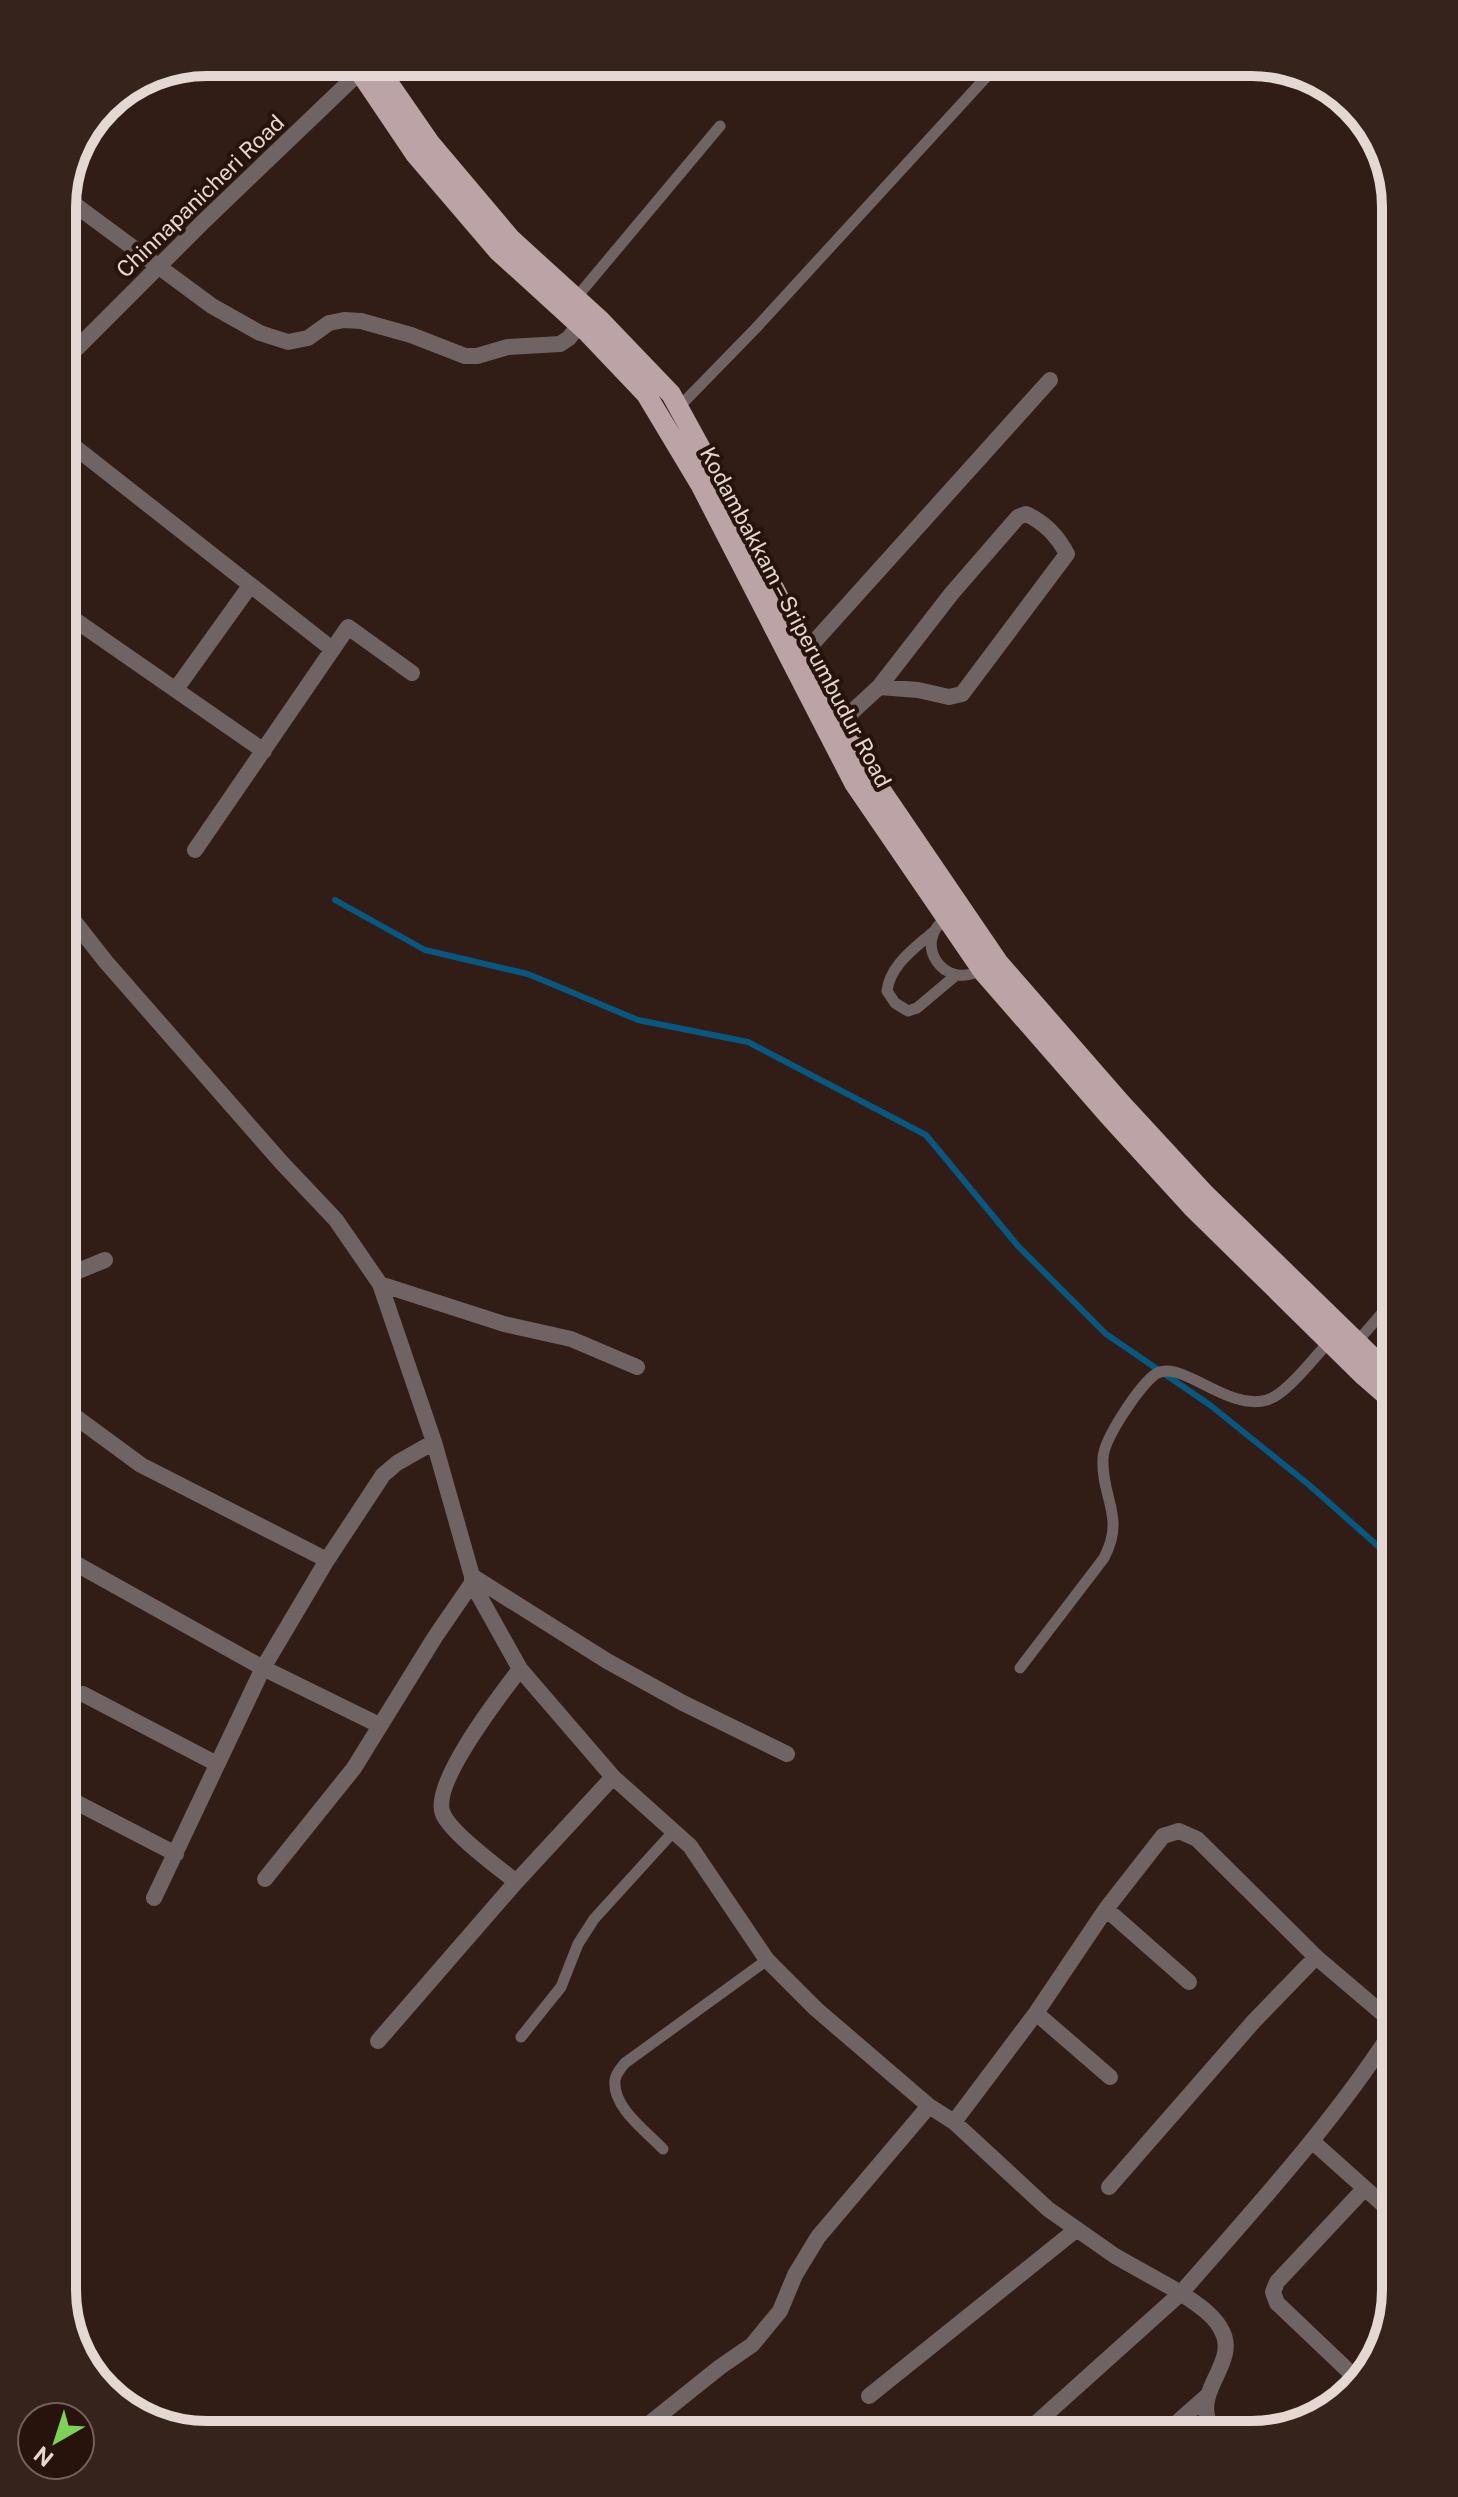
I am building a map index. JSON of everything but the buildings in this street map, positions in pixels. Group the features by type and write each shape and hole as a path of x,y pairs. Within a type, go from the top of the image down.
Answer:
{"main road":[{"name":"Kodambakkam – Sriperumbudur Road","path":"370,76 415,154 498,251 579,325 646,394 700,484 854,783 940,925 1192,1207 1382,1391"},
{"name":"Kodambakkam – Sriperumbudur Road","path":"373,76 511,239 576,298 671,394 870,774 998,962 1205,1194 1382,1367"}],"street":[{"name":"Chinnapanicheri Road","path":"76,349 353,76"},
{"path":"76,206 212,306 260,333 288,342 308,338 329,323 361,321 411,335 465,356 477,356 508,347 560,344 579,325"},
{"path":"806,651 1050,380"},
{"path":"76,448 332,649"},
{"path":"842,721 879,687 952,593 1018,517 1026,514 1036,518 1059,540 1067,554 962,694 949,697 918,690 879,687"},
{"path":"176,689 250,586"},
{"path":"76,621 264,751"},
{"path":"195,850 348,627 412,673"},
{"path":"76,924 282,1163 336,1220 380,1284 434,1442 472,1580 520,1669 613,1777 690,1846 767,1960 816,2009 929,2106 954,2122 1048,2209 1115,2256 1181,2293 1211,2316 1223,2332 1227,2351 1207,2396 1179,2421"},
{"path":"76,1272 105,1260"},
{"path":"380,1284 504,1324 571,1339 637,1367"},
{"path":"76,1417 141,1465 327,1560"},
{"path":"154,1898 263,1668 327,1560 383,1475 397,1463 434,1442"},
{"path":"76,1564 263,1668 379,1725"},
{"path":"265,1879 354,1768 472,1580"},
{"path":"472,1580 683,1703 787,1754"},
{"path":"516,1882 451,1826 442,1812 441,1798 446,1782 480,1724 520,1669"},
{"path":"83,1694 217,1764"},
{"path":"378,2041 516,1882 613,1777"},
{"path":"76,1802 176,1854"},
{"path":"954,2122 1036,2013 1106,1909 1163,1836 1179,1831 1197,1839 1316,1957 1382,2012"},
{"path":"1106,1909 1189,1982"},
{"path":"1109,2187 1254,2021 1316,1957"},
{"path":"1036,2013 1110,2077"},
{"path":"1039,2421 1181,2293 1313,2142 1361,2080 1382,2046"},
{"path":"652,2421 752,2345 780,2311 795,2275 818,2237 929,2106"},
{"path":"1313,2142 1382,2203"},
{"path":"1352,2374 1277,2303 1273,2292 1277,2282 1365,2188"},
{"path":"869,2396 1077,2229"},
{"path":"1207,2396 1209,2421"}],"lane":[{"path":"678,408 756,328 987,76"},
{"path":"576,298 720,126"},
{"path":"940,925 930,940 935,959 955,976"},
{"path":"940,925 901,961 889,979 887,991 895,1003 908,1011 917,1008 955,976 974,974 982,969"},
{"path":"1356,1343 1382,1313"},
{"path":"1020,1668 1111,1545 1115,1522 1104,1474 1103,1456 1107,1439 1155,1374 1165,1369 1177,1370 1218,1393 1243,1401 1267,1400 1280,1392 1329,1342"},
{"path":"521,2037 561,1987 578,1944 594,1919 674,1831"},
{"path":"663,2149 620,2104 615,2076 625,2063 767,1960"}],"waterway":[{"path":"335,900 425,950 528,974 638,1020 748,1042 926,1135 1018,1246 1106,1334 1210,1405 1308,1484 1382,1550"}]}
